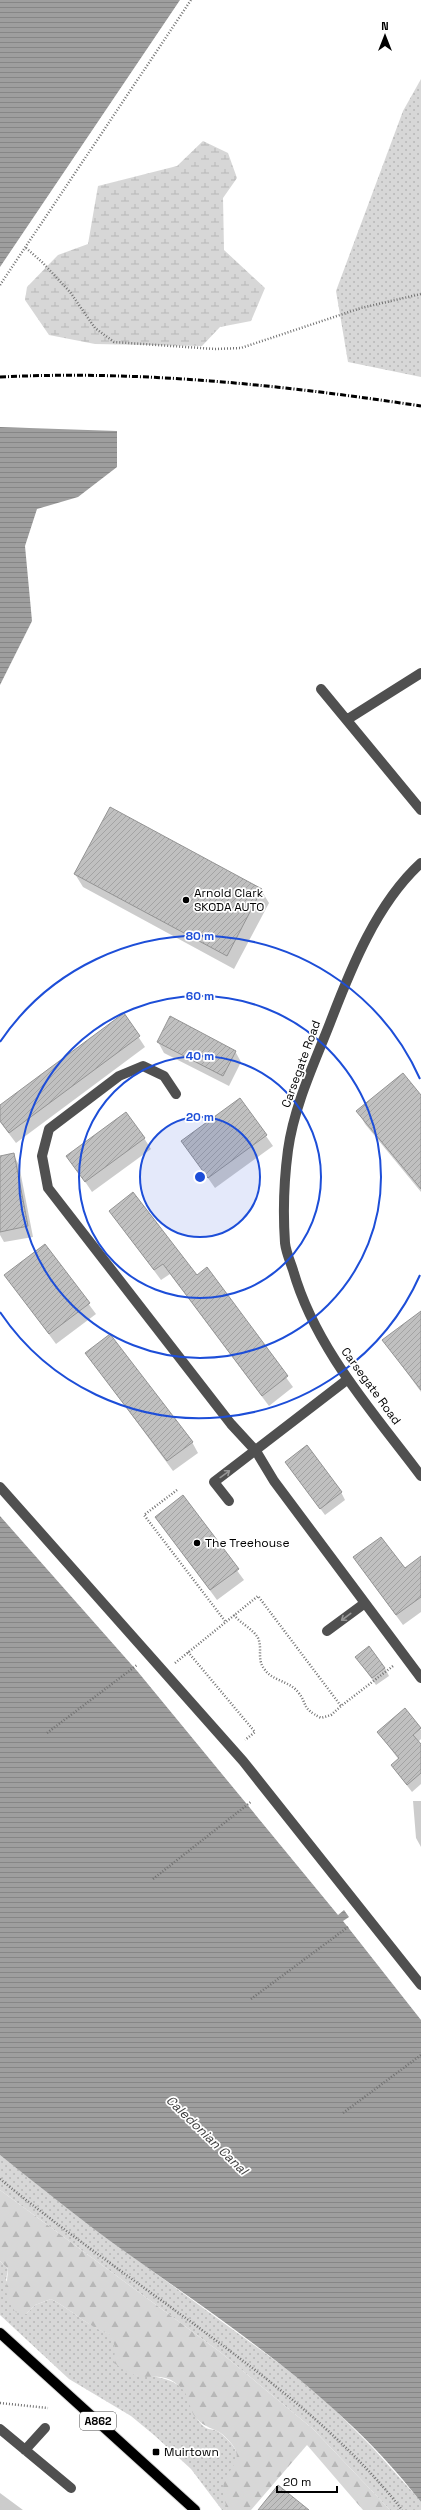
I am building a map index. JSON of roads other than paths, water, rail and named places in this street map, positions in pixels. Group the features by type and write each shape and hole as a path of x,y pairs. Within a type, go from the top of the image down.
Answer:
{"main road":[{"name":"A862","path":"0,2333 195,2510"}],"street":[{"path":"348,719 421,673"},
{"path":"321,689 348,719 421,810"},
{"name":"Carsegate Road","path":"421,863 404,879 372,930 340,997 300,1101 288,1150 285,1244 303,1300 318,1331 348,1379 421,1476"},
{"path":"176,1094 164,1076 143,1066 119,1076 49,1129 42,1156 48,1188 231,1424 256,1451 274,1481 421,1678"},
{"path":"229,1502 214,1482 348,1379"},
{"path":"0,1487 243,1761 421,1985"},
{"path":"327,1631 365,1602"},
{"path":"24,2450 45,2428"},
{"path":"0,2429 71,2488"}],"water":[{"path":"0,0 180,0 0,267"},
{"path":"0,427 117,431 117,467 78,497 37,509 25,546 32,621 0,685"},
{"name":"Caledonian Canal","path":"0,1516 138,1672 338,1915 344,1910 349,1917 343,1921 421,2020 421,2502 390,2465 321,2397 245,2337 94,2229 0,2155"}],"railway":[{"path":"0,377 53,375 106,376 211,381 369,398 421,406"}],"place":[{"name":"Arnold Clark SKODA AUTO","path":"186,900"},
{"name":"The Treehouse","path":"197,1543"},
{"name":"Muirtown","path":"156,2452"}]}
